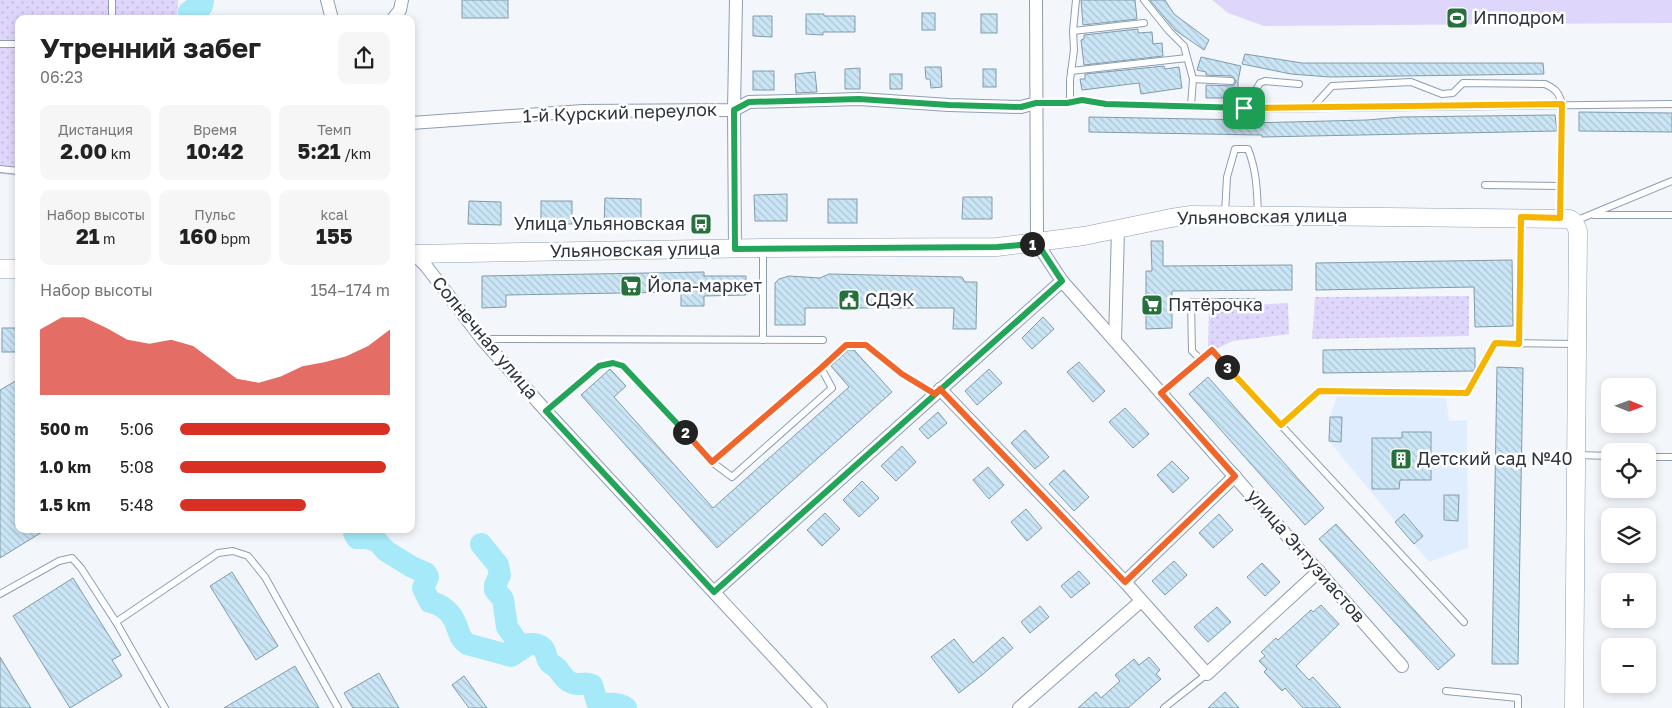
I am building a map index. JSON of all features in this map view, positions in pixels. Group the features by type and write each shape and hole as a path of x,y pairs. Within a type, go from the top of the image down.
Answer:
{"main road":[{"name":"Ульяновская улица","path":"415,254 762,248 997,247 1084,236 1191,215 1225,214 1521,217 1570,224"},
{"path":"1570,224 1577,344 1574,708"},
{"path":"0,269 15,269"}],"street":[{"path":"327,0 331,15"},
{"path":"396,15 400,10 402,0"},
{"path":"735,249 734,110 736,0"},
{"path":"1036,0 1037,243"},
{"name":"1-й Курский переулок","path":"415,123 583,111 734,110 749,102 859,99 949,105 1021,107 1036,103"},
{"path":"1115,341 1118,229"},
{"name":"улица Энтузиастов","path":"1037,243 1062,281 1402,666"},
{"name":"Солнечная улица","path":"415,257 426,266 482,339 546,411 821,708"},
{"path":"714,592 1062,281"},
{"path":"938,391 1125,582 1207,674 1319,571"},
{"path":"1125,582 1235,476"},
{"path":"1019,708 1141,601"}],"lane":[{"path":"112,0 112,15"},
{"path":"1070,103 1076,0"},
{"path":"1144,0 1169,32 1184,46 1193,79 1190,106"},
{"path":"1073,31 1144,23"},
{"path":"0,44 15,44"},
{"path":"1071,71 1186,58"},
{"path":"1193,79 1231,81"},
{"path":"1244,108 1260,83 1265,81 1299,84"},
{"path":"1312,108 1332,86 1410,82 1442,94 1453,93 1463,83 1534,82 1554,88 1559,94 1562,104 1560,186 1570,224"},
{"path":"1036,103 1070,103 1082,100 1106,104 1244,108 1672,104"},
{"path":"1225,214 1227,177 1235,149 1248,149 1256,173 1258,215"},
{"path":"0,169 15,171"},
{"name":"Ульяновская улица","path":"1570,224 1672,182"},
{"path":"1485,185 1560,186"},
{"path":"1590,215 1672,215"},
{"path":"1519,344 1521,217"},
{"path":"762,248 764,340"},
{"path":"1200,360 1192,351 1191,302 1253,302"},
{"path":"482,339 823,340"},
{"path":"1281,425 1319,391 1467,393 1495,343 1577,344"},
{"path":"712,462 846,345 866,345 902,374 938,391"},
{"path":"1161,393 1212,350 1464,622"},
{"path":"546,411 599,366 613,363 618,364 623,366 712,462 732,478 832,388 821,368"},
{"path":"1576,455 1601,456"},
{"path":"1656,457 1672,457"},
{"path":"116,622 218,553 234,551 248,556 265,577 338,708"},
{"path":"0,594 59,561 72,558 81,568 116,622 166,708"},
{"path":"1169,706 1207,674"},
{"path":"1446,691 1518,698 1518,708"}],"shaded area":[{"path":"0,0 178,0 177,15 15,15 15,176 0,174"},
{"name":"Ипподром","path":"1212,0 1672,0 1672,23 1264,26 1228,13"},
{"path":"1469,296 1469,336 1312,339 1315,297"},
{"path":"1288,303 1289,334 1233,341 1218,348 1208,346 1209,307"},
{"path":"1337,396 1446,397 1449,421 1467,420 1468,548 1429,562 1329,441 1330,417"}],"building":[{"path":"462,0 508,0 508,18 462,18"},
{"path":"1081,0 1135,0 1137,19 1083,25"},
{"path":"1150,0 1165,0 1174,14 1209,40 1204,50 1175,30"},
{"path":"922,13 935,13 935,30 922,30"},
{"path":"806,14 855,16 855,32 823,32 823,35 806,34"},
{"path":"981,14 997,14 997,33 981,33"},
{"path":"753,16 772,16 772,37 753,36"},
{"path":"1138,29 1138,33 1152,32 1153,44 1162,43 1163,56 1084,65 1081,40 1084,39 1084,35"},
{"path":"1245,54 1302,63 1543,63 1544,74 1330,77 1291,74 1242,64"},
{"path":"1201,57 1241,66 1238,81 1238,98 1206,98 1206,85 1231,86 1236,81 1232,76 1206,75 1206,72 1197,70"},
{"path":"1164,66 1165,69 1179,67 1182,88 1141,94 1139,83 1082,90 1080,79 1085,79 1085,74"},
{"path":"925,67 941,67 942,87 931,88 930,79 926,79"},
{"path":"860,68 860,89 845,89 845,69"},
{"path":"983,69 996,69 996,87 983,87"},
{"path":"753,71 774,71 774,90 753,90"},
{"path":"815,72 817,92 796,93 795,74"},
{"path":"890,74 902,74 902,89 890,89"},
{"path":"1579,112 1672,113 1672,132 1579,131"},
{"path":"1555,115 1557,131 1262,137 1262,135 1089,132 1089,117 1252,120 1251,123 1367,120 1401,117"},
{"path":"787,194 787,221 755,221 754,195"},
{"path":"963,197 992,197 992,219 962,219"},
{"path":"605,198 641,199 641,225 604,225"},
{"path":"828,199 857,199 857,223 828,223"},
{"path":"469,201 501,202 501,225 468,224"},
{"path":"541,201 572,201 572,224 541,224"},
{"path":"1151,241 1163,241 1163,266 1292,265 1292,290 1172,291 1172,328 1146,329 1146,271 1152,271"},
{"path":"1512,260 1513,326 1475,327 1474,287 1316,290 1316,263"},
{"path":"704,272 704,276 746,276 746,295 704,296 704,306 681,306 681,292 506,295 506,307 482,308 482,276"},
{"path":"829,274 962,277 965,282 977,282 976,329 953,329 954,308 805,308 805,325 775,325 775,283 779,279 789,276 820,278"},
{"path":"1043,317 1054,329 1032,349 1022,338"},
{"path":"2,328 15,328 15,352 2,352"},
{"path":"1475,348 1474,371 1323,373 1323,350"},
{"path":"848,350 854,350 892,392 717,548 581,395 610,369 626,386 614,397 713,508 849,387 831,366"},
{"path":"1079,362 1105,391 1093,402 1067,372"},
{"path":"1497,367 1523,368 1518,664 1492,664"},
{"path":"989,369 1002,383 977,405 965,391"},
{"path":"1208,377 1324,508 1305,525 1189,394"},
{"path":"15,381 15,533 41,533 0,558 0,390"},
{"path":"1125,408 1149,434 1133,448 1109,422"},
{"path":"938,412 947,423 928,439 919,429"},
{"path":"1330,417 1342,417 1341,442 1329,441"},
{"path":"1025,430 1049,457 1035,469 1011,443"},
{"name":"Детский сад №40","path":"1402,432 1431,432 1431,480 1400,480 1399,489 1372,489 1372,438 1402,438"},
{"path":"902,446 916,462 896,481 881,466"},
{"path":"1172,461 1189,478 1173,493 1157,475"},
{"path":"988,467 1004,485 989,499 973,480"},
{"path":"1064,470 1089,497 1074,511 1049,484"},
{"path":"862,481 879,498 859,517 843,500"},
{"path":"1444,495 1459,495 1458,521 1444,520"},
{"path":"1026,509 1042,528 1027,541 1011,522"},
{"path":"825,513 840,529 822,546 807,530"},
{"path":"1219,514 1233,530 1213,548 1199,533"},
{"path":"1404,514 1423,536 1414,544 1395,522"},
{"path":"1336,524 1455,655 1438,670 1319,539"},
{"path":"1174,561 1187,575 1165,595 1152,581"},
{"path":"1262,563 1280,582 1265,596 1247,577"},
{"path":"1079,571 1090,583 1071,598 1061,586"},
{"path":"232,572 278,646 256,660 210,586"},
{"path":"73,578 121,655 112,660 122,676 70,708 13,616"},
{"path":"1321,605 1339,624 1296,666 1309,680 1313,677 1341,708 1303,708 1285,688 1282,691 1264,672 1267,669 1259,661 1265,656 1261,652 1276,638 1278,640 1311,610 1313,612"},
{"path":"1040,606 1049,617 1030,633 1021,622"},
{"path":"1217,607 1231,622 1208,642 1194,627"},
{"path":"1003,637 1013,648 959,693 931,657 954,639 973,663"},
{"path":"0,657 31,708 0,708"},
{"path":"1149,657 1160,670 1156,674 1161,679 1128,708 1078,708 1096,692 1101,698 1120,681 1115,675 1134,659 1139,665"},
{"path":"295,666 319,708 224,708"},
{"path":"379,673 399,708 353,708 344,693"},
{"path":"464,676 487,708 469,708 452,685"},
{"path":"1225,692 1239,708 1208,708"}],"waterway":[{"path":"190,15 189,12 193,9 202,6 203,0"},
{"path":"354,533 357,538 377,541 386,551 426,573 428,577 423,588 430,602 448,612 453,618 461,637 467,644 511,656 526,646"},
{"path":"481,544 498,565 500,575 495,585 495,590 503,599 507,627 519,644 536,644 541,646 545,650 550,663 557,668 564,678 576,684 592,685 597,702 619,705 626,708"}],"place":[{"name":"Ипподром","path":"1457,18"},
{"name":"Улица Ульяновская","path":"701,224"},
{"name":"Йола-маркет","path":"631,286"},
{"name":"СДЭК","path":"849,300"},
{"name":"Пятёрочка","path":"1152,305"},
{"name":"Детский сад №40","path":"1401,459"}],"route":[{"path":"1244,108 1106,104 1082,100 1067,103 1036,103 1021,107 949,105 859,99 749,102 734,110 735,249 997,247 1037,243 1062,281 940,389 935,394 714,592 546,411 599,366 613,363 623,366 712,462 846,345 866,345 902,374 935,394 940,389 1125,582 1235,476 1161,393 1212,350 1281,425 1319,391 1467,393 1495,343 1519,344 1521,217 1560,218 1562,104 1244,108"}]}
